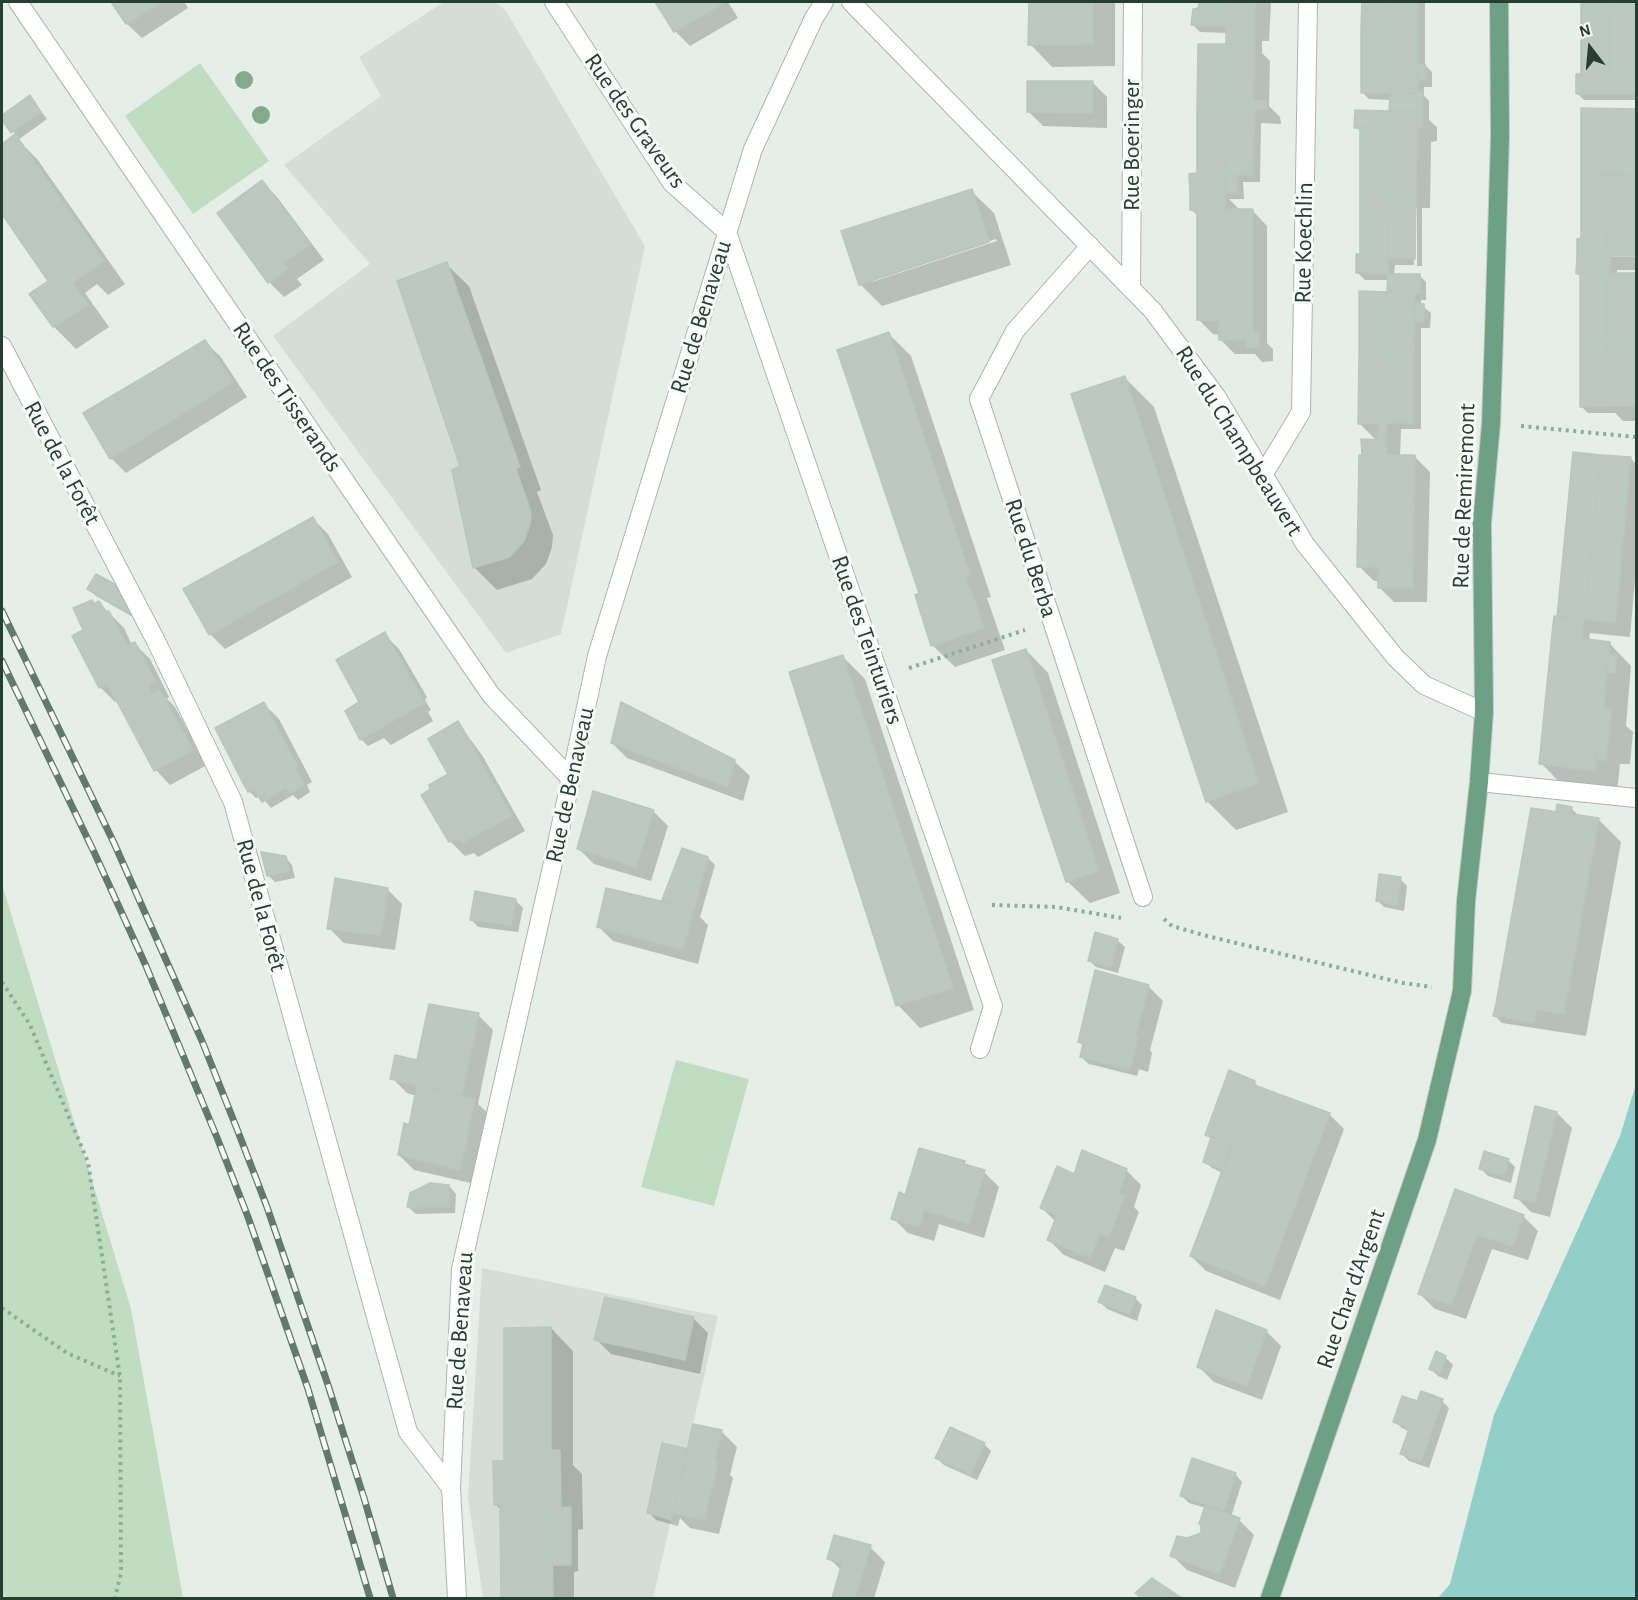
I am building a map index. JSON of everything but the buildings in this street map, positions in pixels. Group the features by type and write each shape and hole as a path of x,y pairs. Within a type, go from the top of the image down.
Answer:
{"main road":[{"name":"Rue de Remiremont","path":"1462,991 1466,901 1484,712 1482,523 1491,424 1500,136 1499,2"},
{"name":"Rue Char d'Argent","path":"1270,1599 1427,1140 1462,991"}],"street":[{"name":"Rue des Tisserands","path":"18,2 491,695 571,779"},
{"name":"Rue des Graveurs","path":"554,2 672,183 727,232"},
{"name":"Rue de Benaveau","path":"457,1599 451,1488 460,1269 597,656 753,149 814,18 824,2"},
{"name":"Rue du Champbeauvert","path":"851,2 1154,311 1216,396 1305,544 1395,657 1424,685 1484,712"},
{"name":"Rue Boeringer","path":"1131,288 1133,2"},
{"name":"Rue Koechlin","path":"1263,475 1301,412 1308,2"},
{"name":"Rue des Teinturiers","path":"727,232 993,1006 980,1049"},
{"name":"Rue du Berba","path":"1090,246 1015,331 979,399 1143,897"},
{"name":"Rue de la Forêt","path":"2,346 156,641 233,802 408,1432 451,1488"},
{"path":"1479,782 1636,798"}],"path":[{"path":"1491,424 1636,437"},
{"path":"880,678 1052,621"},
{"path":"1143,897 1172,926"},
{"path":"958,904 1057,907 1126,918"},
{"path":"1161,924 1403,982"},
{"path":"2,982 30,1025 88,1162 120,1377 121,1573 115,1599"},
{"path":"2,1308 67,1353 120,1377"}],"shaded area":[{"path":"444,2 495,2 506,11 645,246 561,634 506,653 273,336 370,264 284,165 381,96 359,57"},
{"path":"482,1268 718,1316 653,1598 483,1598 468,1498"}],"green space":[{"path":"200,63 269,161 193,214 125,116"},
{"path":"2,884 131,1309 183,1598 2,1598"},
{"path":"676,1060 749,1079 714,1206 641,1187"}],"water":[{"path":"1636,1084 1636,1598 1438,1598 1450,1584 1494,1415 1620,1136"}],"railway":[{"path":"2,611 114,843 202,1041 237,1129 267,1207 327,1382 393,1598"},
{"path":"2,661 146,966 218,1140 248,1217 308,1389 370,1598"}]}
